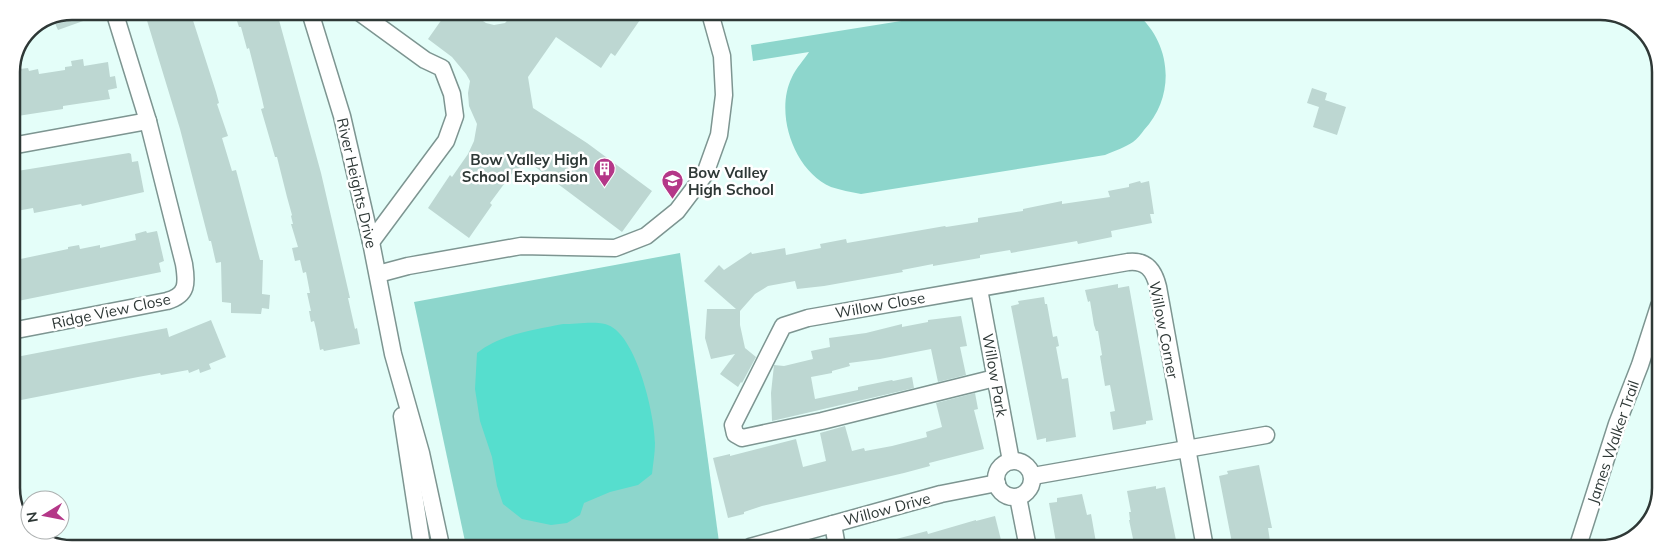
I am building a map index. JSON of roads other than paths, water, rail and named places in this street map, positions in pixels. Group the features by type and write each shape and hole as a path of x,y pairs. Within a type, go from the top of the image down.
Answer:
{"street":[{"name":"Ridge View Close","path":"20,329 167,301 174,299 184,290 186,282 184,264 148,121 117,20"},
{"name":"River Heights Drive","path":"312,20 342,116 378,274 394,357 421,540"},
{"path":"371,20 425,60 442,68 452,94 455,116 446,141 371,242"},
{"path":"378,274 408,266 522,246 615,248 646,236 677,211 705,174 719,135 724,95 722,56 712,20"},
{"path":"20,144 148,121"},
{"name":"Willow Corner","path":"979,289 1128,262 1140,262 1147,265 1158,287 1186,448"},
{"name":"Willow Close","path":"979,289 808,318 783,326 733,425 735,434 742,438 831,419 995,378"},
{"name":"Willow Park","path":"979,289 1011,461"},
{"name":"James Walker Trail","path":"1579,540 1617,424 1652,328"},
{"name":"River Heights Drive","path":"394,357 421,453 440,540"},
{"path":"1032,476 1266,434"},
{"path":"1186,448 1203,540"},
{"path":"1011,461 1028,466 1032,476 1030,489 1026,494 1018,497 1008,496 1003,493 996,483 996,477 1001,467 1011,461"},
{"name":"Willow Drive","path":"775,540 941,494 996,483"},
{"path":"1018,497 1026,540"},
{"path":"833,524 836,540"}],"place":[{"name":"Bow Valley High School Expansion","path":"604,187"},
{"name":"Bow Valley High School","path":"672,200"}]}
